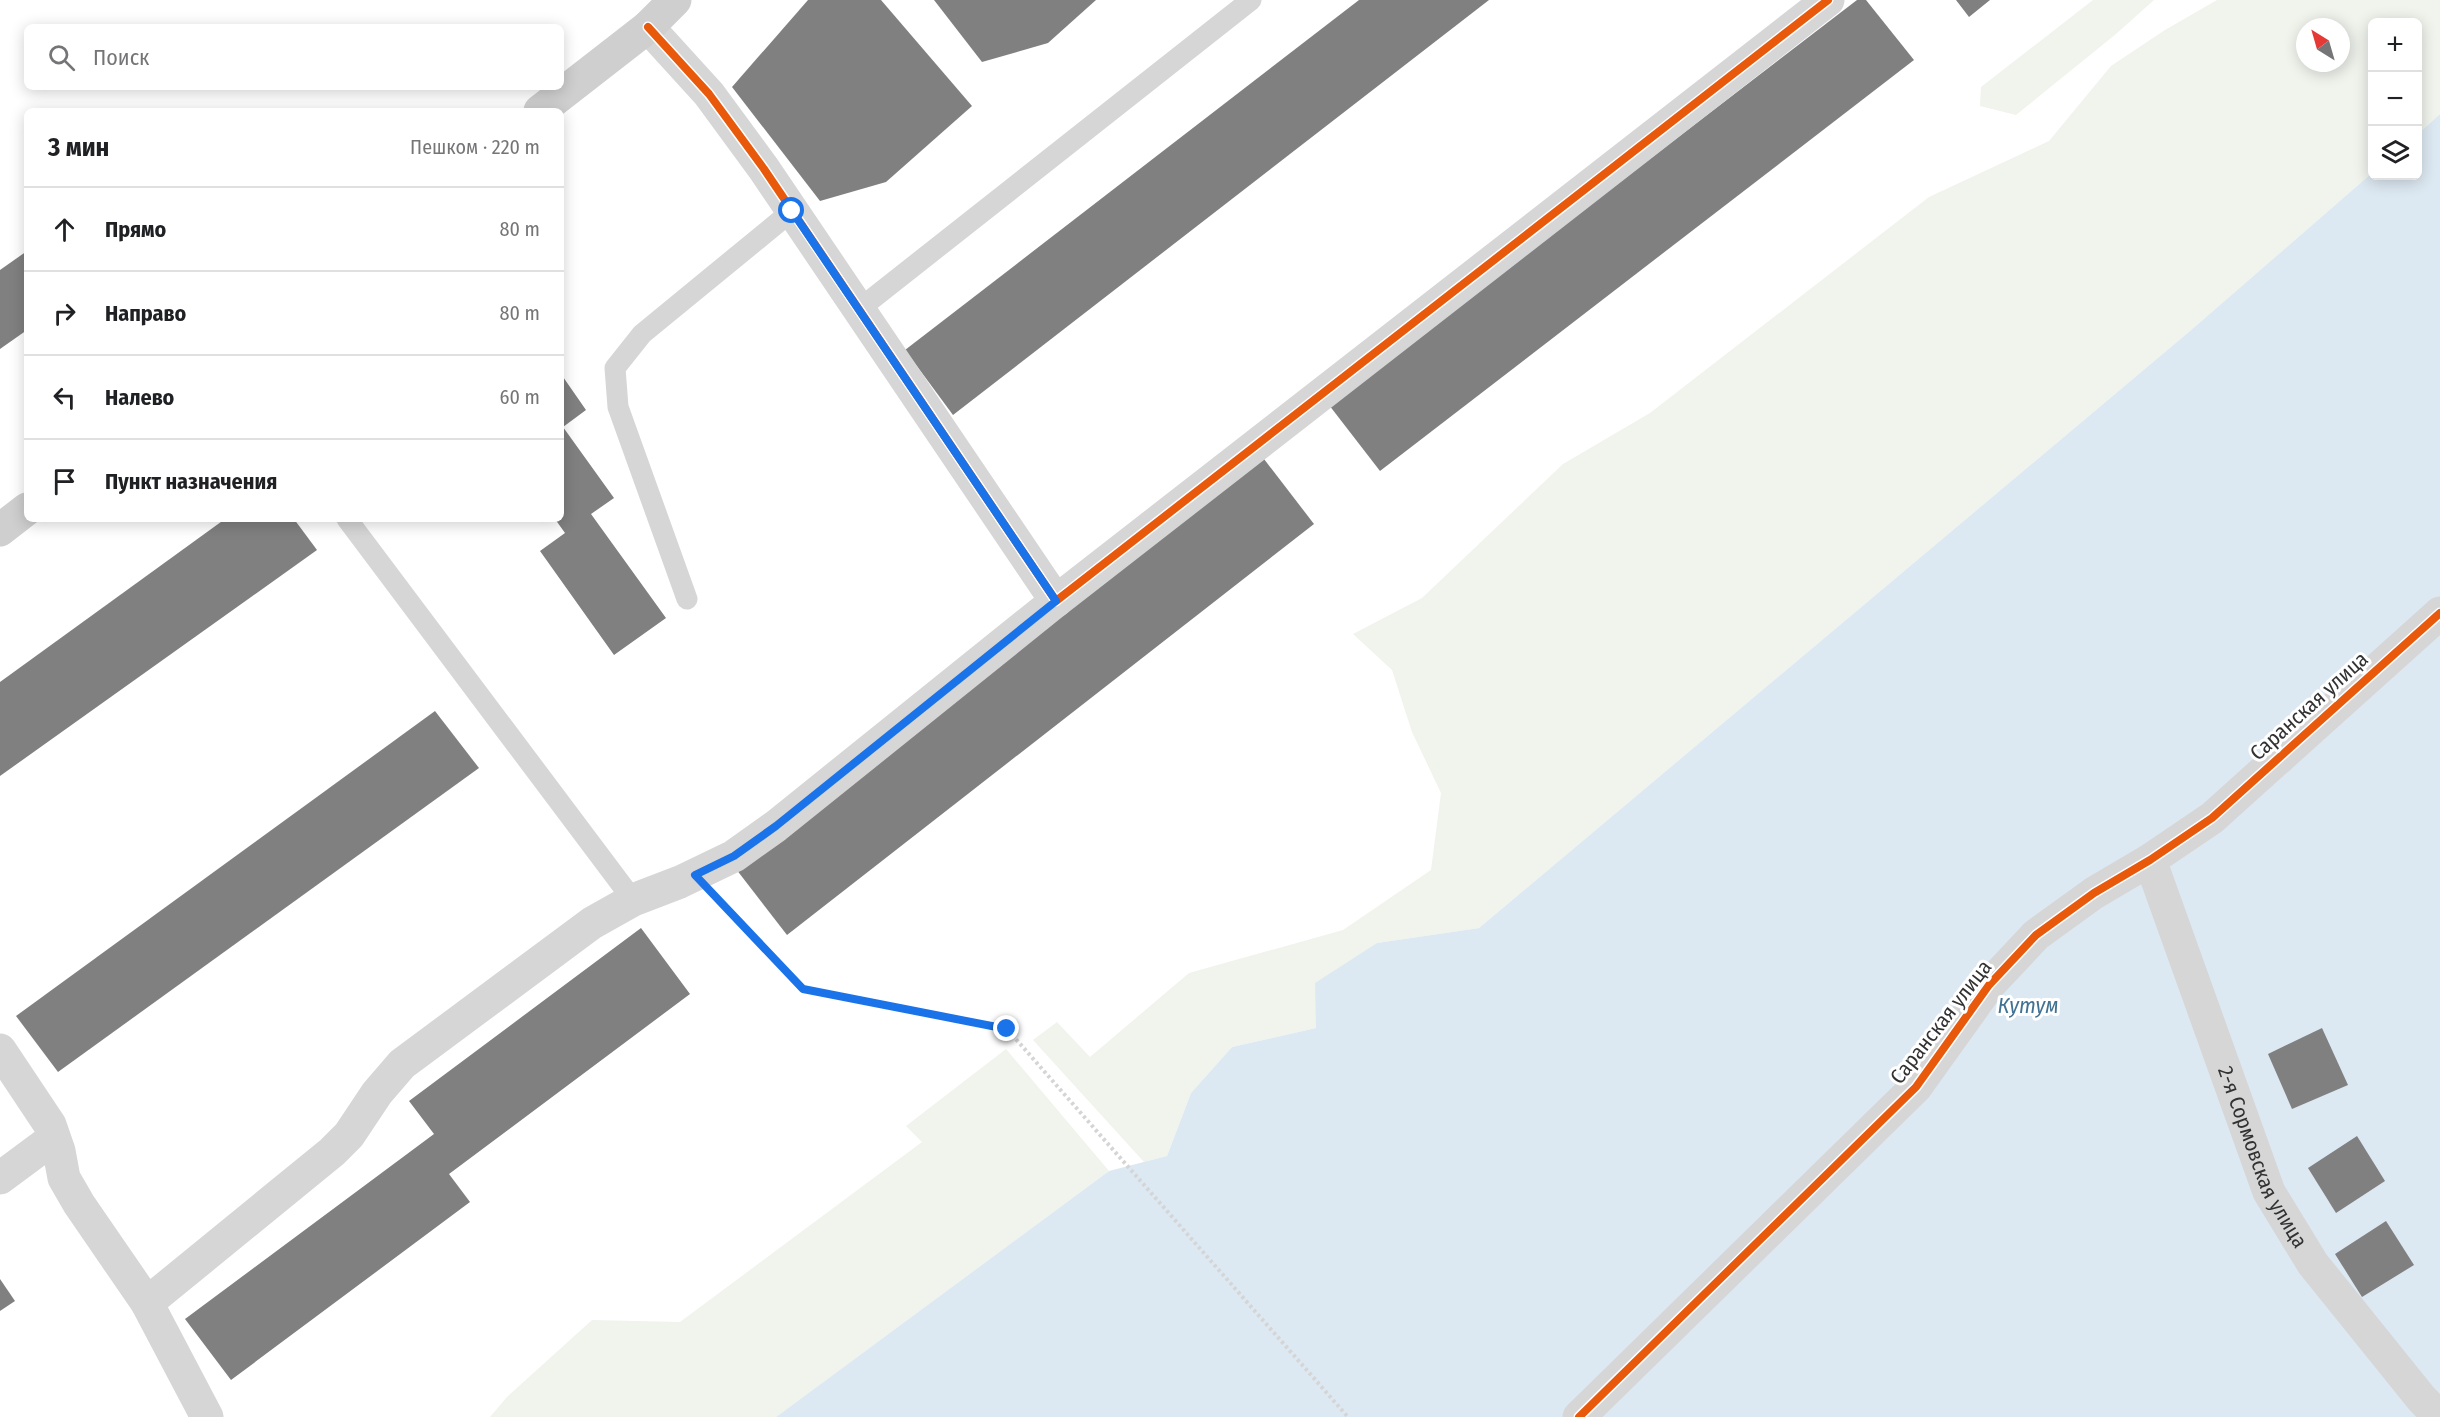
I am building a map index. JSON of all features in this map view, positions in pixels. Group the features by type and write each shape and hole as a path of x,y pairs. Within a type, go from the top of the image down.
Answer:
{"main road":[{"path":"544,108 648,27 675,0"},
{"path":"0,530 24,511"}],"street":[{"path":"147,1303 332,1152 349,1135 377,1093 402,1064 592,923 633,900 695,875 734,856 776,826 1056,601 1828,0"},
{"path":"648,27 709,94 792,211 1056,601"},
{"name":"Саранская улица","path":"1580,1417 1916,1087 1989,985 2036,935 2094,893 2150,860 2212,818 2440,613"},
{"name":"2-я Сормовская улица","path":"2150,860 2269,1192 2313,1264 2421,1398 2439,1417"},
{"path":"0,1050 50,1125 64,1178 69,1187 147,1303 207,1417"},
{"path":"0,1178 54,1138"}],"lane":[{"path":"858,310 1251,0"},
{"path":"687,599 618,407 615,368 642,334 792,211"},
{"path":"349,522 633,900"}],"path":[{"path":"695,875 803,989 1007,1029 1348,1417"}],"shaded area":[{"path":"2093,0 2154,0 2016,115 1980,106 1981,87"},
{"path":"2217,0 2440,0 2440,114 2422,130 2422,18 2368,18 2368,176 2190,331 1479,928 1377,943 1316,1028 1232,1047 1191,1093 1167,1156 1144,1162 1033,1040 1057,1022 1090,1057 1189,973 1343,930 1431,870 1441,793 1412,732 1392,670 1353,634 1422,598 1563,464 1650,413 1929,197 2049,141 2111,66 2165,30"},
{"path":"1006,1049 1109,1171 776,1417 490,1417 507,1397 592,1320 680,1322 922,1142 906,1126"}],"water":[{"name":"Кутум","path":"2440,114 2440,1417 776,1417 1109,1171 1167,1156 1191,1093 1232,1047 1316,1028 1315,983 1377,943 1479,928 2190,331 2368,176 2368,180 2422,180 2422,130"}],"building":[{"path":"808,0 881,0 972,106 886,182 820,201 732,87"},
{"path":"934,0 1096,0 1048,43 982,62"},
{"path":"1359,0 1489,0 953,415 905,350"},
{"path":"1857,0 1866,0 1914,60 1380,471 1329,405"},
{"path":"1956,0 1990,0 1969,17"},
{"path":"24,253 24,332 0,349 0,270"},
{"path":"564,378 586,410 564,426"},
{"path":"564,428 614,498 591,514 666,618 614,655 540,551 565,533 557,522 564,522"},
{"path":"1264,459 1314,524 787,935 736,869"},
{"path":"221,522 296,522 317,550 0,776 0,682"},
{"path":"435,711 479,768 58,1072 16,1016"},
{"path":"641,928 690,994 449,1174 470,1202 231,1380 185,1319 434,1134 409,1101"},
{"path":"2322,1028 2348,1085 2292,1109 2268,1054"},
{"path":"2357,1136 2385,1181 2336,1213 2308,1168"},
{"path":"2386,1221 2414,1265 2362,1297 2335,1254"},
{"path":"0,1279 15,1301 0,1311"}],"cycle path":[{"path":"648,27 709,94 764,169 1056,601 1828,0"},
{"path":"1579,1417 1916,1087 1989,985 2036,935 2094,893 2150,860 2212,818 2440,613"}],"route":[{"path":"792,211 1056,601 776,826 734,856 695,875 803,989 1007,1029"}]}
